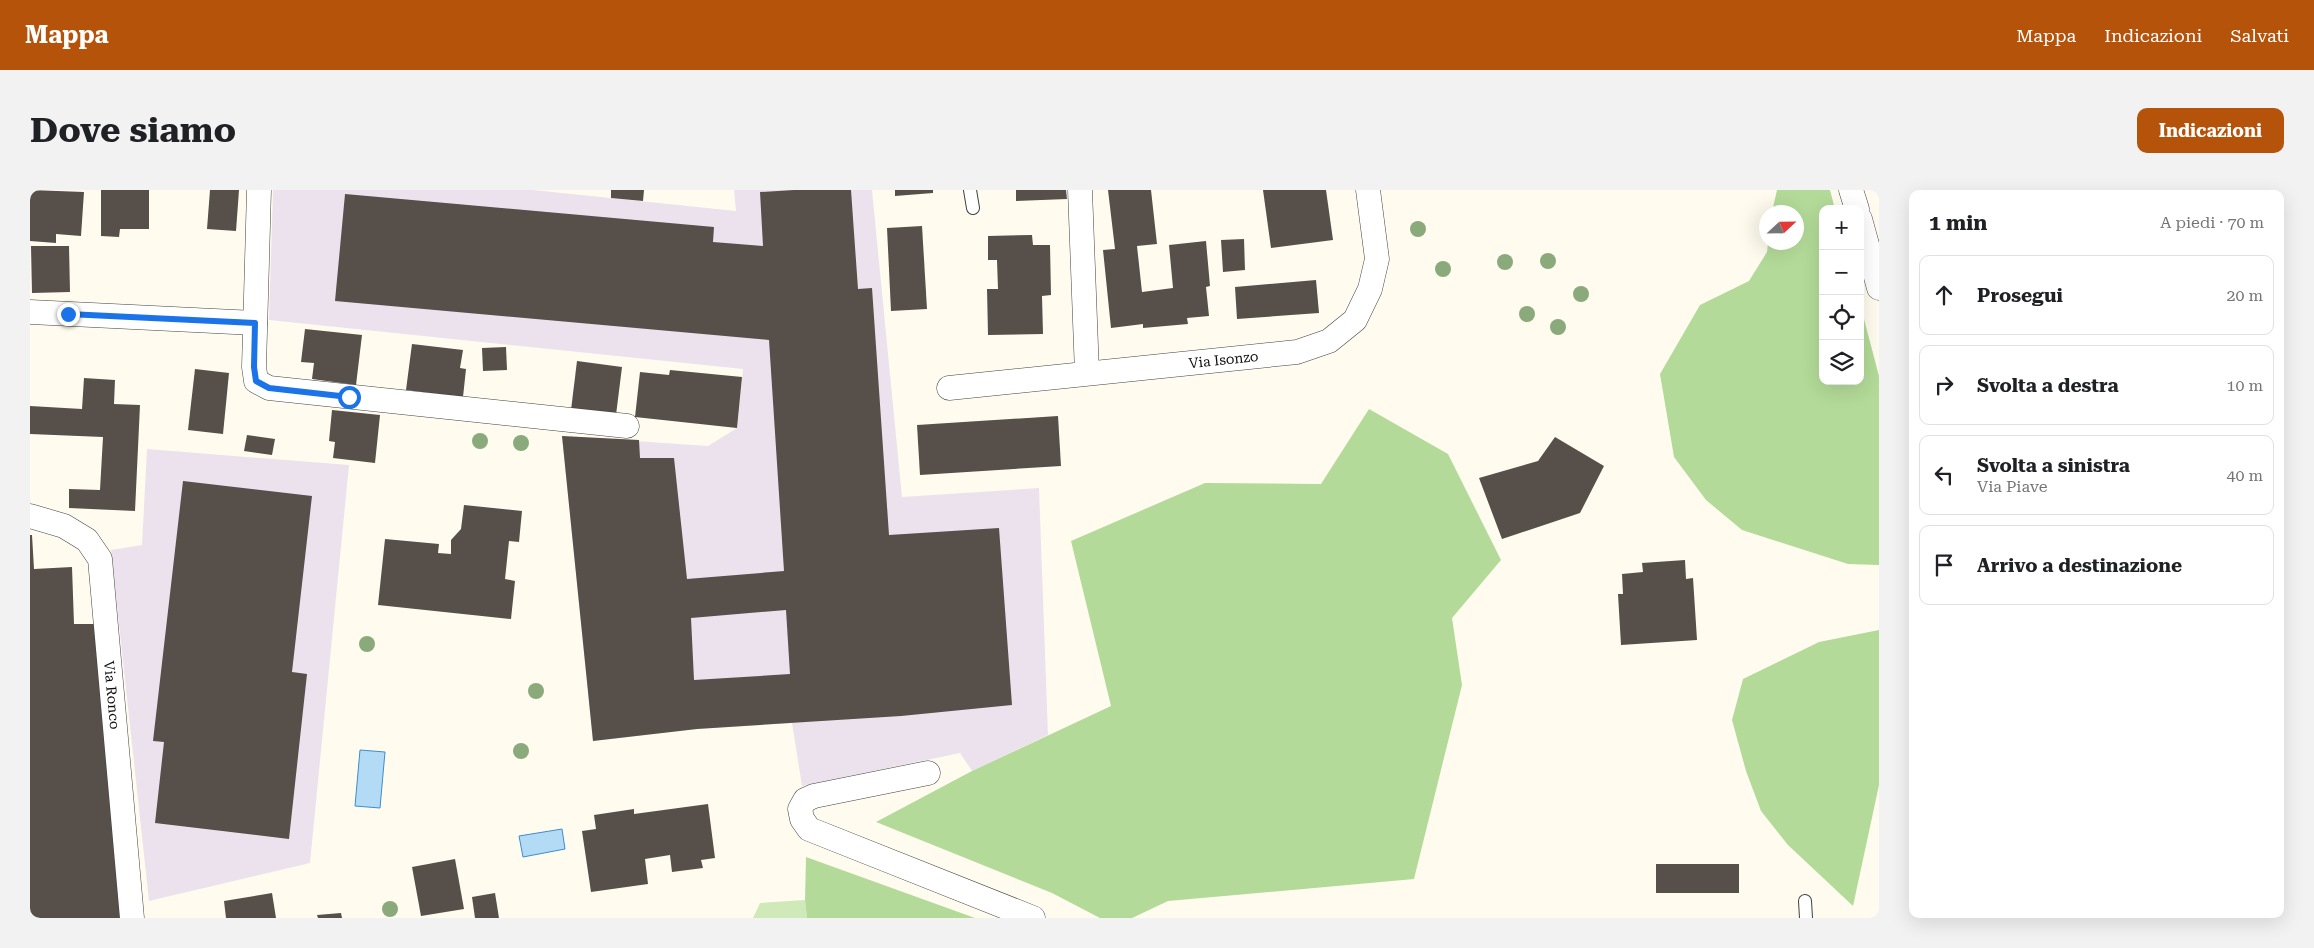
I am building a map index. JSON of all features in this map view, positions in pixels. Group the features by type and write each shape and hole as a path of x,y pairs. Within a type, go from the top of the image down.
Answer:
{"street":[{"path":"259,190 255,323 256,381 269,388 627,426"},
{"path":"1080,190 1087,373"},
{"name":"Via Isonzo","path":"949,388 1297,352 1329,341 1355,320 1370,288 1377,259 1368,190"},
{"path":"1852,190 1856,205"},
{"path":"1864,234 1879,288"},
{"path":"30,312 255,323"},
{"name":"Via Ronco","path":"30,516 64,526 87,540 100,559 132,918"},
{"path":"928,773 814,796 805,800 800,809 802,819 809,829 1033,918"}],"lane":[{"path":"970,190 973,208"},
{"path":"1805,901 1806,918"}],"shaded area":[{"path":"273,190 533,190 736,211 734,190 872,190 902,497 1039,488 1048,735 972,771 960,753 802,786 792,723 697,729 593,741 562,436 708,446 737,428 743,369 269,320"},
{"path":"147,449 349,465 310,863 149,901 111,550 142,545"}],"green space":[{"path":"1777,190 1830,190 1834,205 1819,205 1819,385 1864,385 1864,319 1879,376 1879,565 1848,564 1742,530 1706,500 1674,457 1660,374 1700,305 1749,281 1767,250 1804,250 1804,205 1774,205"},
{"path":"1369,409 1448,454 1501,560 1452,618 1462,685 1414,879 1168,901 1132,918 1100,918 1052,893 876,822 972,771 1111,706 1071,541 1205,483 1321,484"},
{"path":"1879,630 1879,785 1853,906 1788,845 1761,811 1746,771 1732,720 1743,679 1819,642"},
{"path":"806,857 975,918 807,918 805,900"},
{"path":"805,900 807,918 753,918 760,903"}],"water":[{"path":"360,750 385,752 380,808 355,806"},
{"path":"562,829 565,849 523,857 519,836"}],"building":[{"path":"30,190 84,192 81,236 56,234 56,243 30,241"},
{"path":"101,190 149,190 149,229 120,229 119,237 101,236"},
{"path":"210,190 239,190 236,231 207,229"},
{"path":"611,190 644,190 643,201 611,198"},
{"path":"851,190 858,289 872,288 889,535 999,528 1012,705 901,716 697,729 593,741 562,436 639,440 640,458 674,458 687,579 784,571 769,340 335,301 345,194 714,227 713,242 763,246 760,192","holes":["786,610 790,674 694,680 691,618"]},
{"path":"895,190 933,190 933,193 895,196"},
{"path":"1016,190 1066,190 1067,199 1016,201"},
{"path":"1108,190 1151,190 1157,244 1137,246 1142,292 1173,288 1169,245 1206,241 1210,286 1206,287 1209,316 1187,318 1188,324 1143,328 1143,324 1111,328 1103,250 1115,249"},
{"path":"1263,190 1326,190 1333,240 1271,248"},
{"path":"922,226 927,309 891,311 887,228"},
{"path":"1032,235 1033,245 1050,245 1051,295 1042,296 1043,334 988,335 987,289 998,289 997,260 988,260 988,236"},
{"path":"1244,239 1245,270 1223,272 1221,240"},
{"path":"31,246 69,246 70,292 32,293"},
{"path":"1316,280 1319,313 1237,319 1235,287"},
{"path":"305,329 362,335 356,385 312,379 314,363 301,362"},
{"path":"412,344 463,350 460,368 466,369 463,397 406,390"},
{"path":"506,347 507,370 483,371 482,348"},
{"path":"577,361 622,367 616,415 571,410"},
{"path":"195,369 229,373 223,434 188,430"},
{"path":"670,370 742,377 737,428 635,417 640,372 669,375"},
{"path":"84,378 115,380 114,404 140,405 135,511 69,508 69,489 100,490 103,437 30,434 30,406 82,409"},
{"path":"332,410 380,415 375,463 333,458 335,442 329,441"},
{"path":"1058,416 1061,466 920,475 917,425"},
{"path":"247,435 275,439 272,455 244,451"},
{"path":"1555,437 1604,466 1580,513 1502,539 1479,478 1538,461"},
{"path":"183,481 312,496 292,672 307,674 289,839 155,823 164,742 153,741"},
{"path":"464,505 522,511 519,542 509,541 505,579 515,581 511,619 378,605 385,539 439,544 438,553 451,554 451,540 461,529"},
{"path":"30,535 32,535 34,569 72,567 74,624 94,624 121,918 30,918"},
{"path":"1685,560 1686,579 1693,578 1697,640 1621,645 1618,594 1623,594 1622,574 1643,572 1642,563"},
{"path":"708,804 715,858 701,860 703,868 672,872 670,855 645,859 648,884 591,892 582,831 596,829 594,815 634,809 634,814"},
{"path":"455,859 464,909 421,916 412,867"},
{"path":"1656,864 1739,864 1739,893 1656,893"},
{"path":"272,893 276,918 226,918 224,901"},
{"path":"495,893 499,918 475,918 472,897"},
{"path":"341,913 342,918 318,918 317,915"}],"route":[{"path":"68,314 255,323 254,367 256,381 269,388 349,397"}]}
